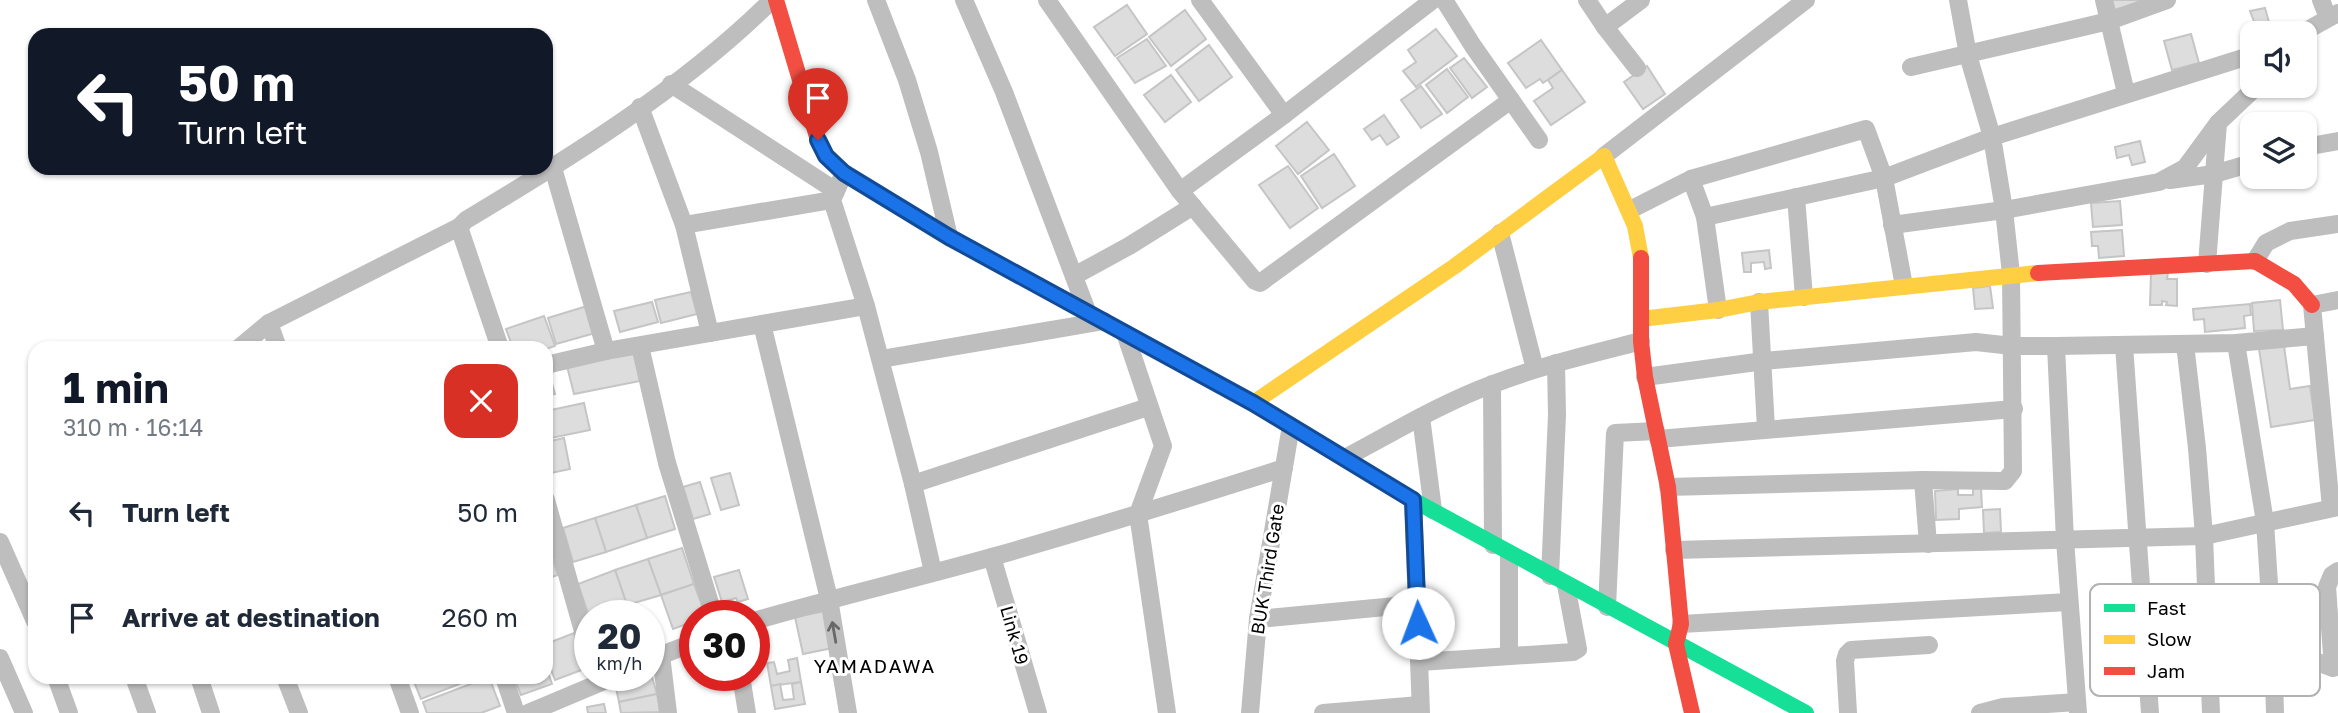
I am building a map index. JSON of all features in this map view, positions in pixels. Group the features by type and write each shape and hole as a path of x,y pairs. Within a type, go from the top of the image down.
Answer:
{"street":[{"path":"606,351 553,168 671,84 739,32 774,0 818,140 826,156 844,173 949,237 1253,403 1413,500 1509,554 1806,713"},
{"path":"876,0 907,80 929,152 949,237"},
{"path":"964,0 1004,92 1087,311"},
{"path":"1047,0 1180,191 1255,281 1260,283 1511,100"},
{"path":"1200,0 1284,115"},
{"path":"1180,191 1433,0"},
{"path":"1444,0 1539,140"},
{"path":"1587,0 1637,68"},
{"path":"1605,27 1642,0"},
{"path":"1253,403 1455,266 1604,156 1806,0"},
{"path":"1668,487 1923,480 2006,481 2013,471 2011,274 2004,209 1992,136 1968,55 1958,0"},
{"path":"2104,0 2126,93"},
{"path":"1911,67 2109,21 2168,0"},
{"path":"2317,24 2333,15 2321,0"},
{"path":"1705,217 1884,178 1992,136 2240,59"},
{"path":"671,84 834,195 881,359 933,572"},
{"path":"2159,182 2185,167 2218,123 2244,98"},
{"path":"640,107 684,225 710,333"},
{"path":"2207,264 2218,123"},
{"path":"1630,210 1691,179 1866,129 1884,178 1903,286"},
{"path":"2317,145 2338,141"},
{"path":"1604,156 1630,210 1641,260 1641,341 1645,377 1668,487 1681,624 1676,644 1692,713"},
{"path":"1892,225 2214,174 2240,166"},
{"path":"834,195 844,173"},
{"path":"247,341 269,323 459,227 466,220 541,175"},
{"path":"1691,179 1705,217 1718,310"},
{"path":"684,225 834,195"},
{"path":"1796,197 1804,297"},
{"path":"1074,276 1193,206"},
{"path":"2255,261 2266,243 2290,231 2338,224"},
{"path":"459,227 498,341"},
{"path":"1500,233 1535,369"},
{"path":"1641,319 1759,302 2011,274 2255,261 2287,278 2302,290 2312,305 2335,508 2204,536 1674,550"},
{"path":"2312,305 2338,300"},
{"path":"1759,302 1766,429"},
{"path":"553,363 606,351 866,306"},
{"path":"881,359 1104,321"},
{"path":"269,323 275,341"},
{"path":"762,324 829,599 848,713"},
{"path":"1125,333 1163,446 1138,514 1167,713"},
{"path":"1645,377 1764,361 1976,342 2012,346 2124,345 2236,343 2315,337"},
{"path":"1345,458 1421,417 1492,384 1535,369 1641,341"},
{"path":"2236,343 2264,522 2269,584"},
{"path":"2185,344 2197,449 2206,584"},
{"path":"2124,345 2141,584"},
{"path":"640,346 667,463 709,600"},
{"path":"1980,713 2003,707 2078,707 2064,540 2056,346"},
{"path":"1550,576 1557,415 1556,363"},
{"path":"1492,384 1493,545"},
{"path":"913,484 1149,407"},
{"path":"1607,607 1615,433 1657,435 1766,429 2014,410"},
{"path":"1421,417 1433,510"},
{"name":"BUK Third Gate","path":"1250,713 1258,619 1291,426"},
{"path":"770,616 992,557 1283,468"},
{"path":"1923,480 1928,544"},
{"path":"1323,713 1420,709 1413,500"},
{"path":"553,525 574,600"},
{"path":"0,542 28,605"},
{"path":"1509,554 1509,656"},
{"name":"Link 19","path":"992,557 1038,713"},
{"path":"2336,668 2327,587 2332,575 2338,571"},
{"path":"1420,662 1573,652 1578,649 1566,585"},
{"path":"1681,624 2069,602"},
{"path":"1258,619 1417,604"},
{"path":"1848,713 1845,661 1851,650 1929,645"},
{"path":"0,658 24,713"},
{"path":"59,684 69,713"},
{"path":"137,684 147,713"},
{"path":"201,684 211,713"},
{"path":"288,684 299,713"},
{"path":"400,684 410,713"},
{"path":"506,684 516,713"},
{"path":"528,713 574,691"},
{"path":"663,691 668,713"},
{"path":"743,691 747,713"}],"building":[{"path":"2111,0 2141,0 2142,2 2114,10"},
{"path":"1127,5 1147,34 1115,56 1094,27"},
{"path":"2265,8 2269,21 2254,21 2250,11"},
{"path":"1185,10 1206,39 1171,66 1149,37"},
{"path":"1436,29 1457,56 1416,87 1403,71 1416,62 1408,50"},
{"path":"2191,34 2199,63 2172,70 2164,41"},
{"path":"1147,39 1166,66 1135,83 1117,58"},
{"path":"1541,40 1562,70 1543,83 1540,79 1526,88 1508,63"},
{"path":"1209,45 1232,77 1199,101 1176,70"},
{"path":"1464,58 1487,87 1472,98 1450,68"},
{"path":"1647,66 1665,94 1643,109 1624,82"},
{"path":"1447,69 1468,97 1447,113 1426,85"},
{"path":"1562,70 1585,102 1551,125 1534,101 1553,88 1548,80"},
{"path":"1171,75 1191,102 1165,122 1144,95"},
{"path":"1421,86 1442,114 1421,128 1401,100"},
{"path":"1384,115 1399,137 1387,145 1380,135 1372,140 1364,129"},
{"path":"1307,122 1329,150 1298,174 1276,146"},
{"path":"2140,141 2145,162 2132,165 2129,155 2117,158 2115,147"},
{"path":"1334,154 1355,186 1322,208 1301,176"},
{"path":"1288,166 1318,208 1290,228 1259,185"},
{"path":"2120,201 2122,225 2093,227 2091,203"},
{"path":"2122,230 2124,256 2099,258 2098,246 2092,246 2091,232"},
{"path":"1769,250 1771,268 1765,269 1764,262 1751,263 1751,272 1744,272 1742,253"},
{"path":"2168,272 2167,279 2177,279 2177,306 2166,305 2167,302 2162,301 2162,305 2150,305 2151,274"},
{"path":"1990,286 1993,308 1975,309 1973,288"},
{"path":"691,292 697,314 661,323 655,300"},
{"path":"2280,300 2283,330 2254,331 2252,303"},
{"path":"652,302 658,322 620,332 614,311"},
{"path":"2250,304 2251,315 2244,316 2245,328 2205,332 2204,319 2194,320 2193,309"},
{"path":"587,306 595,333 556,344 548,318"},
{"path":"544,316 555,346 553,347 553,341 510,341 506,329"},
{"path":"2284,346 2290,389 2310,386 2315,420 2271,427 2259,349"},
{"path":"635,352 640,381 574,394 567,366"},
{"path":"584,403 590,430 553,438 553,410"},
{"path":"564,438 570,469 553,473 553,440"},
{"path":"730,473 739,505 721,510 711,478"},
{"path":"700,482 710,514 693,519 683,487"},
{"path":"1981,488 1982,507 1959,509 1959,519 1936,520 1935,491 1958,489 1958,495 1973,495 1973,489"},
{"path":"665,496 675,529 647,538 636,505"},
{"path":"636,505 647,538 606,552 595,518"},
{"path":"2000,509 2001,532 1984,533 1983,510"},
{"path":"595,518 606,552 573,562 563,528"},
{"path":"682,548 694,584 661,595 648,559"},
{"path":"648,559 661,595 644,600 625,600 615,570"},
{"path":"553,561 558,575 553,577"},
{"path":"615,570 625,600 584,600 578,584"},
{"path":"739,570 748,599 721,600 714,577"},
{"path":"694,584 700,600 679,600 679,627 673,629 665,600 661,595"},
{"path":"825,611 833,648 803,654 795,617"},
{"path":"574,633 574,673 555,680 553,641"},
{"path":"797,658 801,682 771,686 770,663 774,662 777,674 790,671 788,660"},
{"path":"801,682 805,704 775,709 771,686 780,684 783,700 794,699 792,684"},
{"path":"415,684 459,684 421,699"},
{"path":"471,684 492,684 500,706 481,713 427,713 423,702"},
{"path":"517,684 552,684 521,695"},
{"path":"617,691 656,691 657,694 619,702"},
{"path":"657,694 661,712 621,713 619,702"},
{"path":"604,704 606,713 588,713 587,707"}],"traffic: fast":[{"path":"1307,435 1413,500 1806,713"}],"traffic: slow":[{"path":"1253,403 1455,266 1604,156 1635,226 1641,258"},
{"path":"1641,319 1759,302 2038,273"},
{"path":"1074,305 1307,435"}],"traffic: jam":[{"path":"776,0 818,140 826,156 844,173 949,237 1074,305"},
{"path":"1641,258 1641,341 1645,377 1668,487 1681,624 1676,644 1692,713"},
{"path":"2038,273 2255,261 2294,284 2312,305"}],"district":[{"name":"YAMADAWA","path":"875,665"}],"route":[{"path":"818,140 826,156 844,173 949,237 1253,403 1413,500 1418,623"}]}
